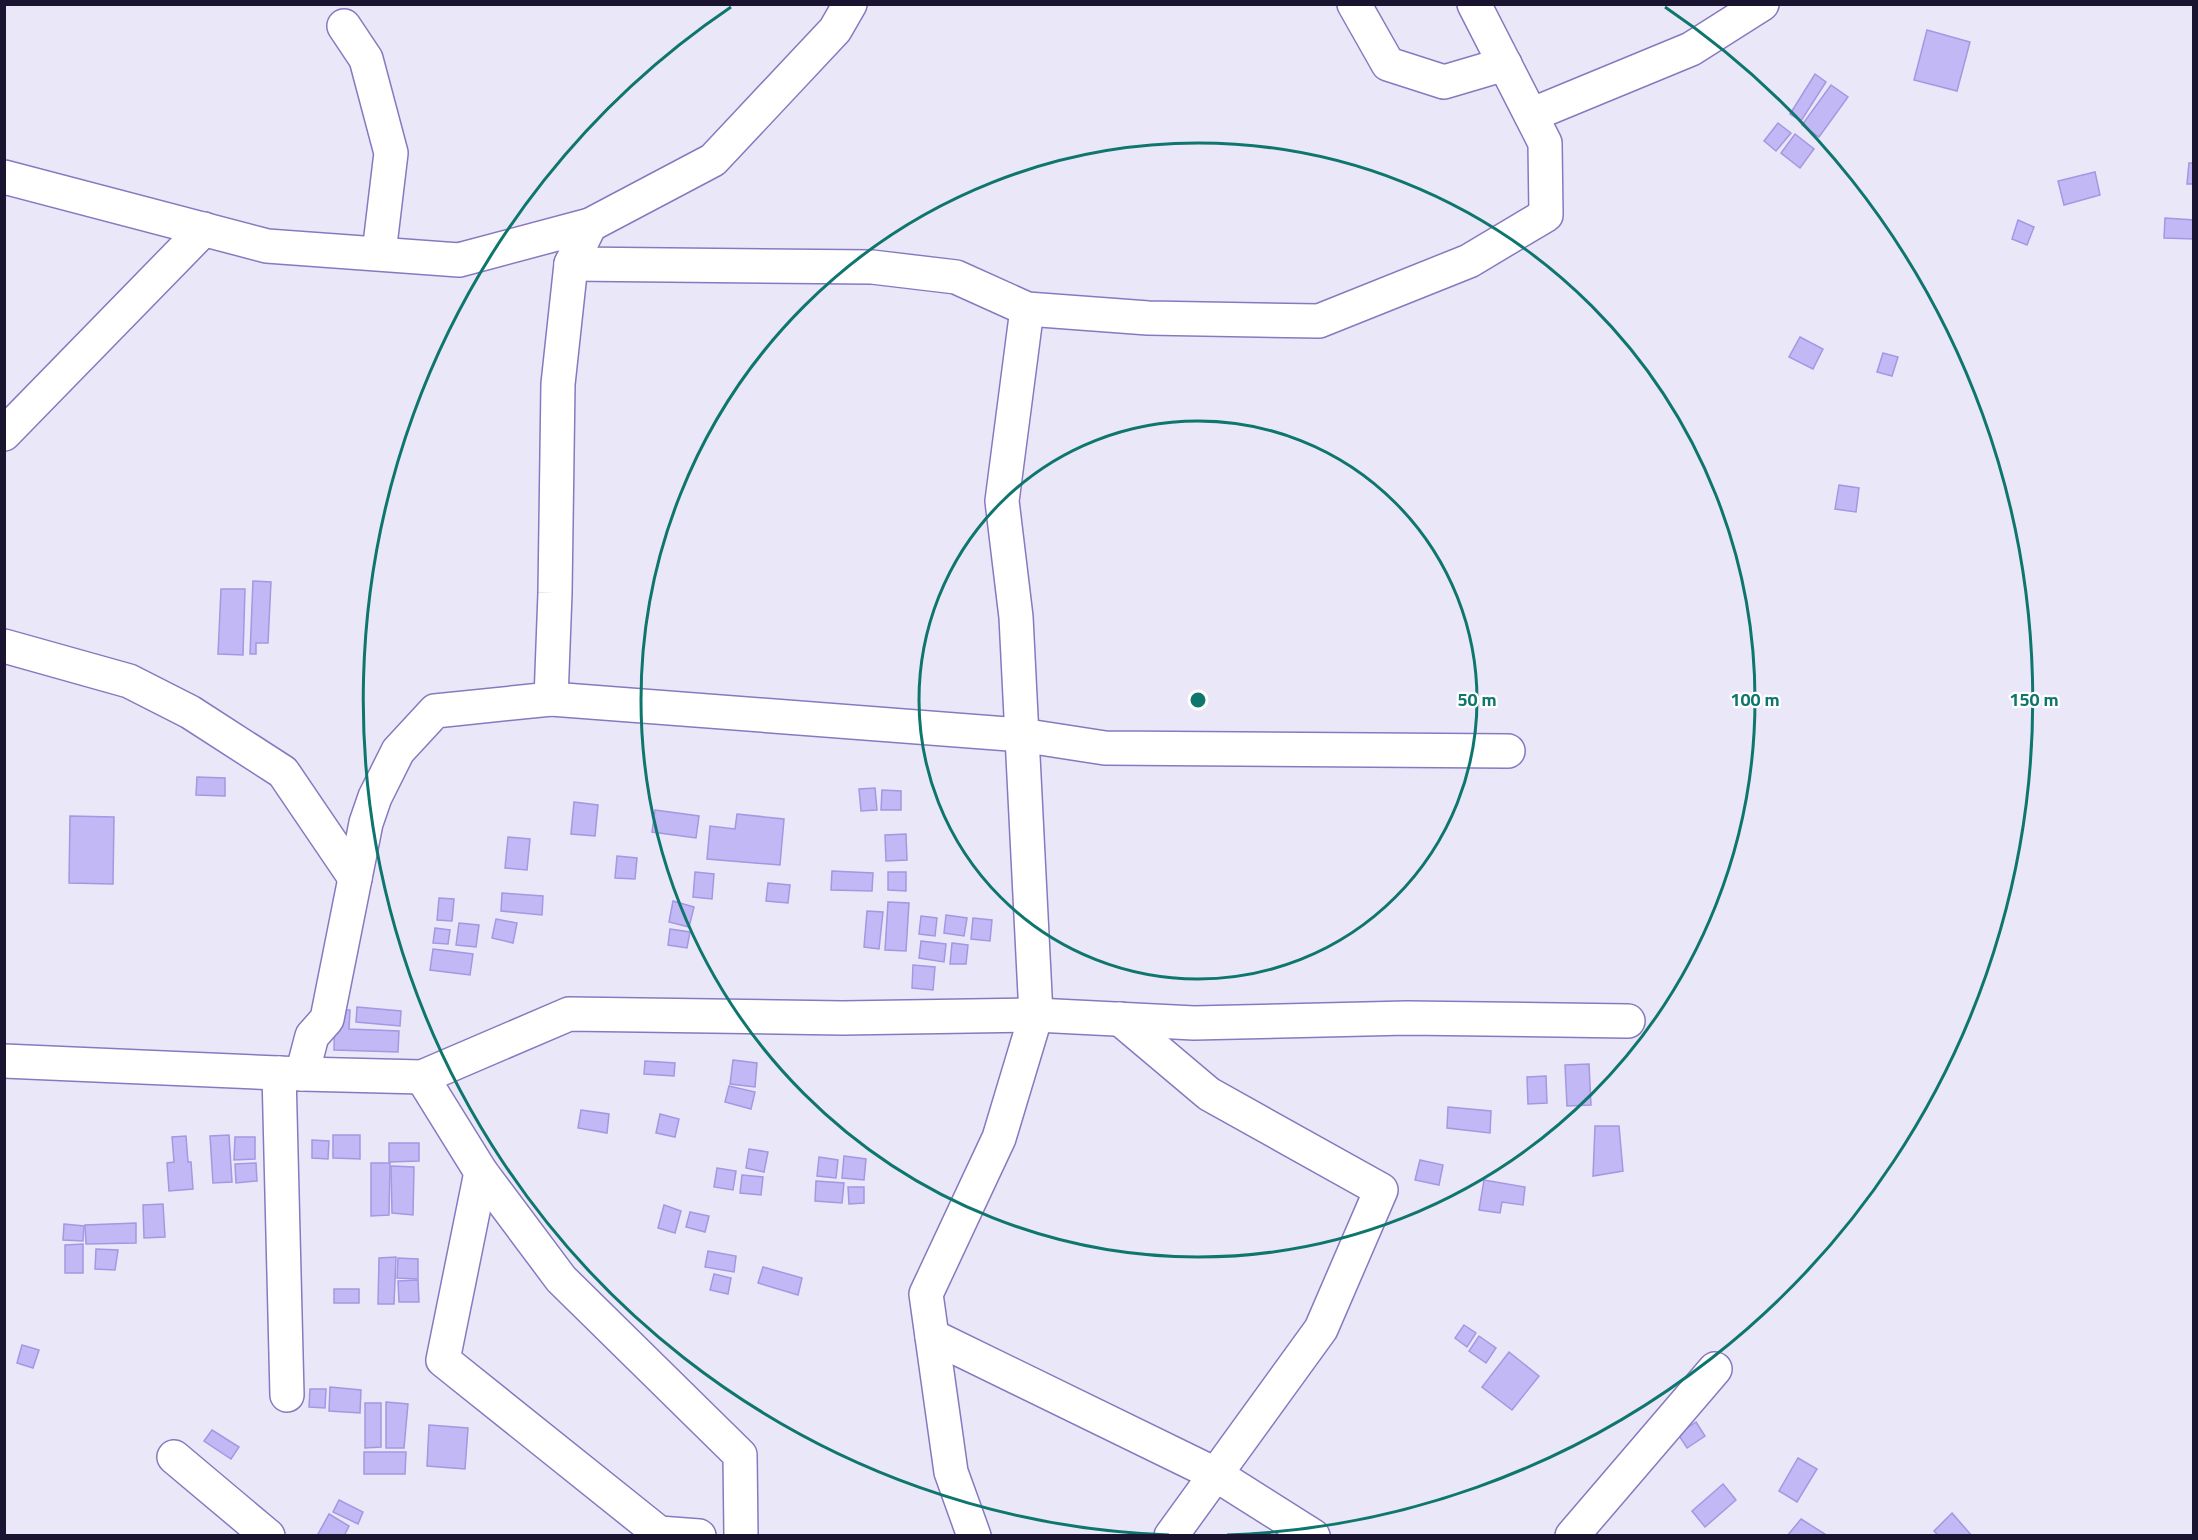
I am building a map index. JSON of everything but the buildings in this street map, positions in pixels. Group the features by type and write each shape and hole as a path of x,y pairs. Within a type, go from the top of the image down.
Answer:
{"street":[{"path":"4,177 267,246 459,260 590,225 713,160 835,30 850,4"},
{"path":"1354,4 1388,64 1444,82 1505,64"},
{"path":"571,264 872,267 956,277 1027,309 1148,318 1319,321 1469,261 1546,215 1545,143 1474,4"},
{"path":"1531,115 1691,50 1762,4"},
{"path":"344,26 366,59 392,153 379,253"},
{"path":"551,699 558,384 571,264 590,225"},
{"path":"4,434 204,229"},
{"path":"974,1536 951,1472 926,1294 999,1138 1036,1015 1016,617 1002,501 1027,309"},
{"path":"4,646 129,681 190,712 283,772 355,878"},
{"path":"287,1395 291,1073 312,1036 327,1019 366,823 398,751 435,711 551,699 1021,735 1105,748 1508,751"},
{"path":"4,1061 423,1077 569,1014 843,1018 1036,1015 1194,1023 1407,1018 1628,1021"},
{"path":"1120,1019 1209,1094 1381,1190 1322,1329 1171,1536"},
{"path":"423,1077 481,1172 561,1279 740,1455 741,1536"},
{"path":"481,1172 443,1360 659,1533 699,1536"},
{"path":"932,1336 1215,1474 1313,1536"},
{"path":"1572,1536 1715,1369"},
{"path":"174,1457 268,1536"}]}
